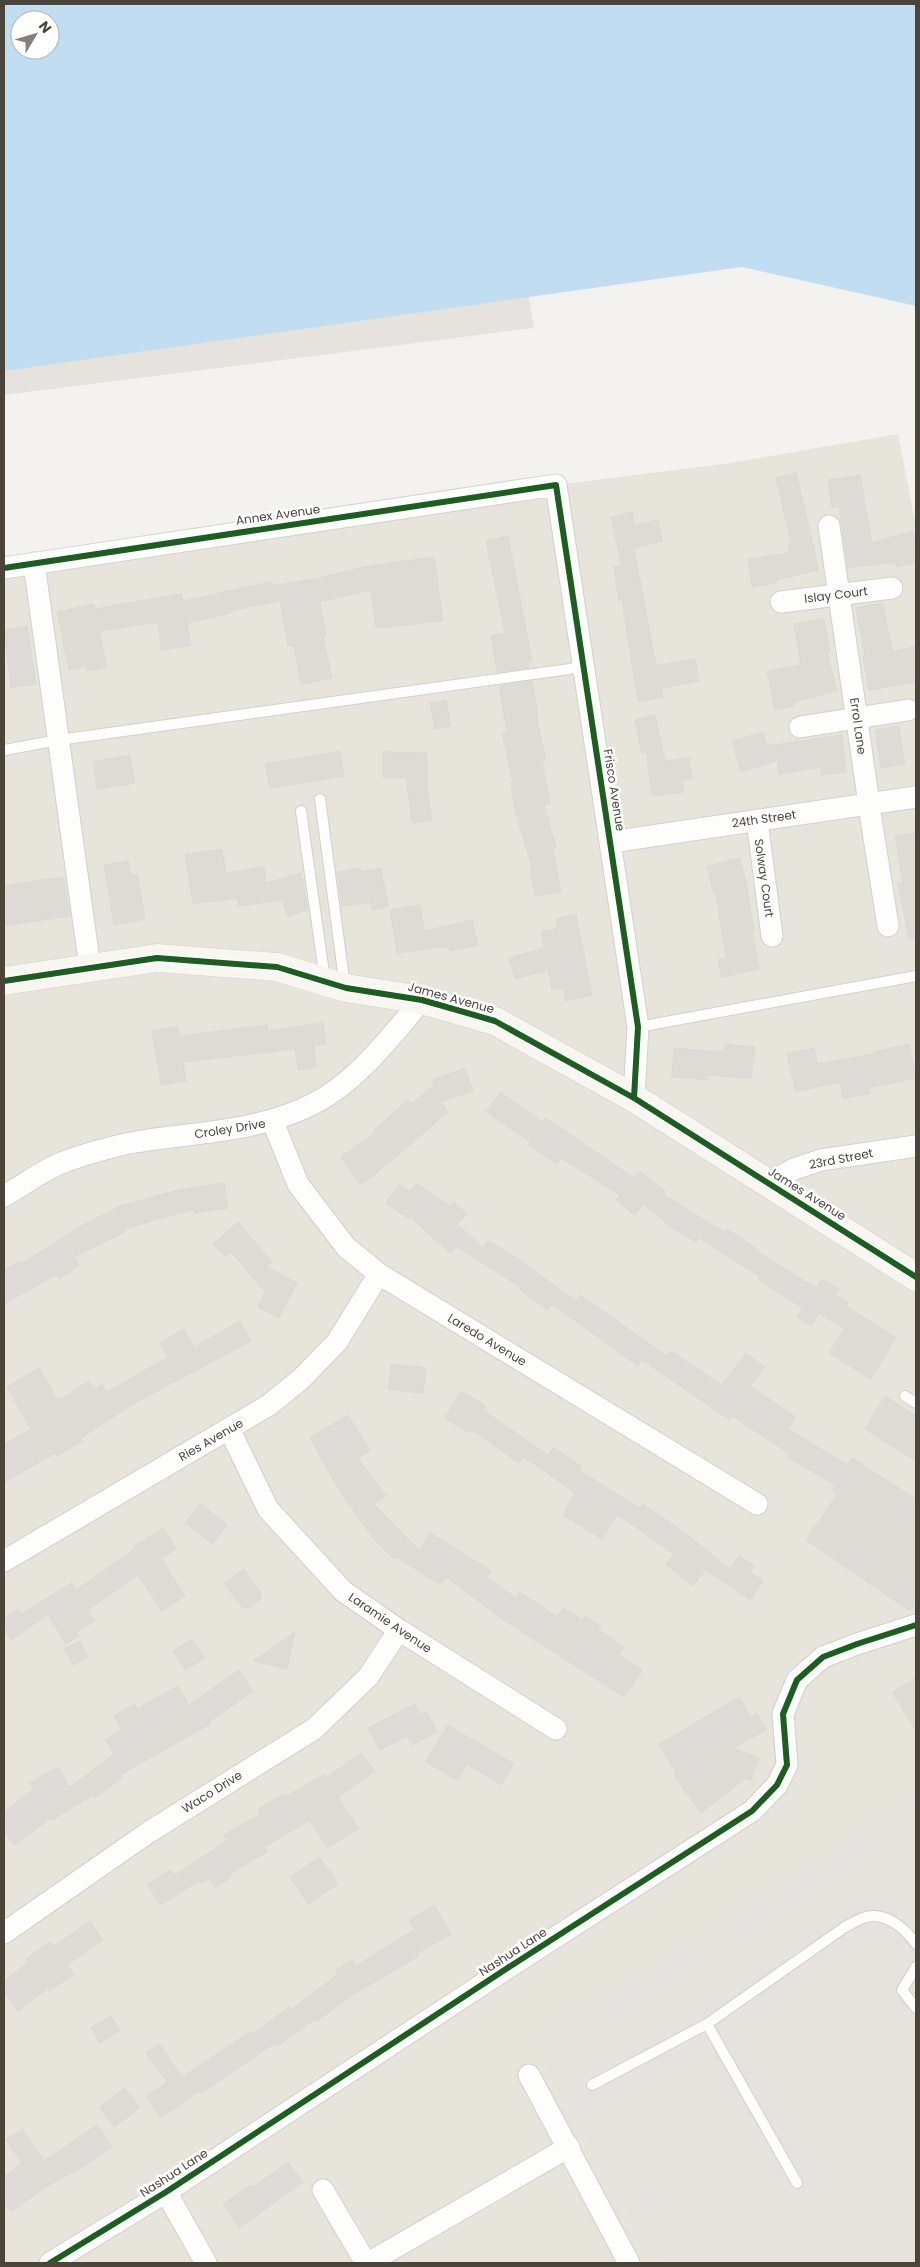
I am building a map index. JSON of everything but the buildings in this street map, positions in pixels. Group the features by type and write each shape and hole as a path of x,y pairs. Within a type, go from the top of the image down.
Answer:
{"street":[{"name":"Annex Avenue","path":"4,568 556,485"},
{"name":"Frisco Avenue","path":"556,485 638,1027 634,1098"},
{"name":"Errol Lane","path":"829,526 888,926"},
{"path":"34,563 90,968"},
{"name":"Islay Court","path":"781,602 892,588"},
{"path":"800,727 908,710"},
{"name":"24th Street","path":"611,842 916,797"},
{"name":"Solway Court","path":"756,820 772,936"},
{"name":"James Avenue","path":"4,981 157,958 277,967 335,985 422,1000 495,1021 594,1074 634,1098 916,1277"},
{"name":"Croley Drive","path":"4,1196 59,1164 134,1142 273,1122 315,1104 351,1077 378,1051 422,1000"},
{"name":"Laredo Avenue","path":"273,1122 298,1184 346,1247 380,1274 757,1504"},
{"name":"23rd Street","path":"769,1183 794,1169 821,1160 916,1146"},
{"name":"Ries Avenue","path":"4,1560 269,1405 301,1380 337,1342 380,1274"},
{"name":"Laramie Avenue","path":"229,1429 268,1509 343,1592 399,1630 556,1729"},
{"name":"Nashua Lane","path":"50,2263 166,2192 506,1969 752,1811 777,1785 787,1765 784,1714 797,1680 823,1657 916,1625"},
{"name":"Waco Drive","path":"4,1933 149,1832 314,1729 368,1676 399,1630"},
{"path":"529,2074 629,2263"},
{"path":"323,2190 367,2263 569,2147"},
{"path":"166,2192 206,2263"}],"lane":[{"path":"4,750 58,740 584,667"},
{"path":"320,799 335,985"},
{"path":"301,811 335,985"},
{"path":"638,1027 916,976"},
{"path":"905,1396 916,1403"},
{"path":"592,2085 707,2024 845,1926 865,1917 886,1918 906,1930 916,1944"},
{"path":"916,1967 902,1990 916,2008"},
{"path":"707,2024 797,2182"}],"shaded area":[{"path":"4,193 515,215 534,328 4,395"},
{"path":"898,434 916,526 916,2263 4,2263 4,568 556,485 730,463"},
{"path":"916,1796 916,2263 659,2263 533,2038"}],"water":[{"path":"4,4 916,4 916,306 742,267 4,371"}],"cycle path":[{"path":"4,568 556,485 638,1027 634,1098"},
{"path":"4,981 157,958 277,967 346,988 422,1000 495,1021 634,1098 916,1277"},
{"path":"50,2263 166,2192 506,1969 752,1811 777,1785 787,1765 783,1714 797,1680 823,1657 916,1625"}]}
